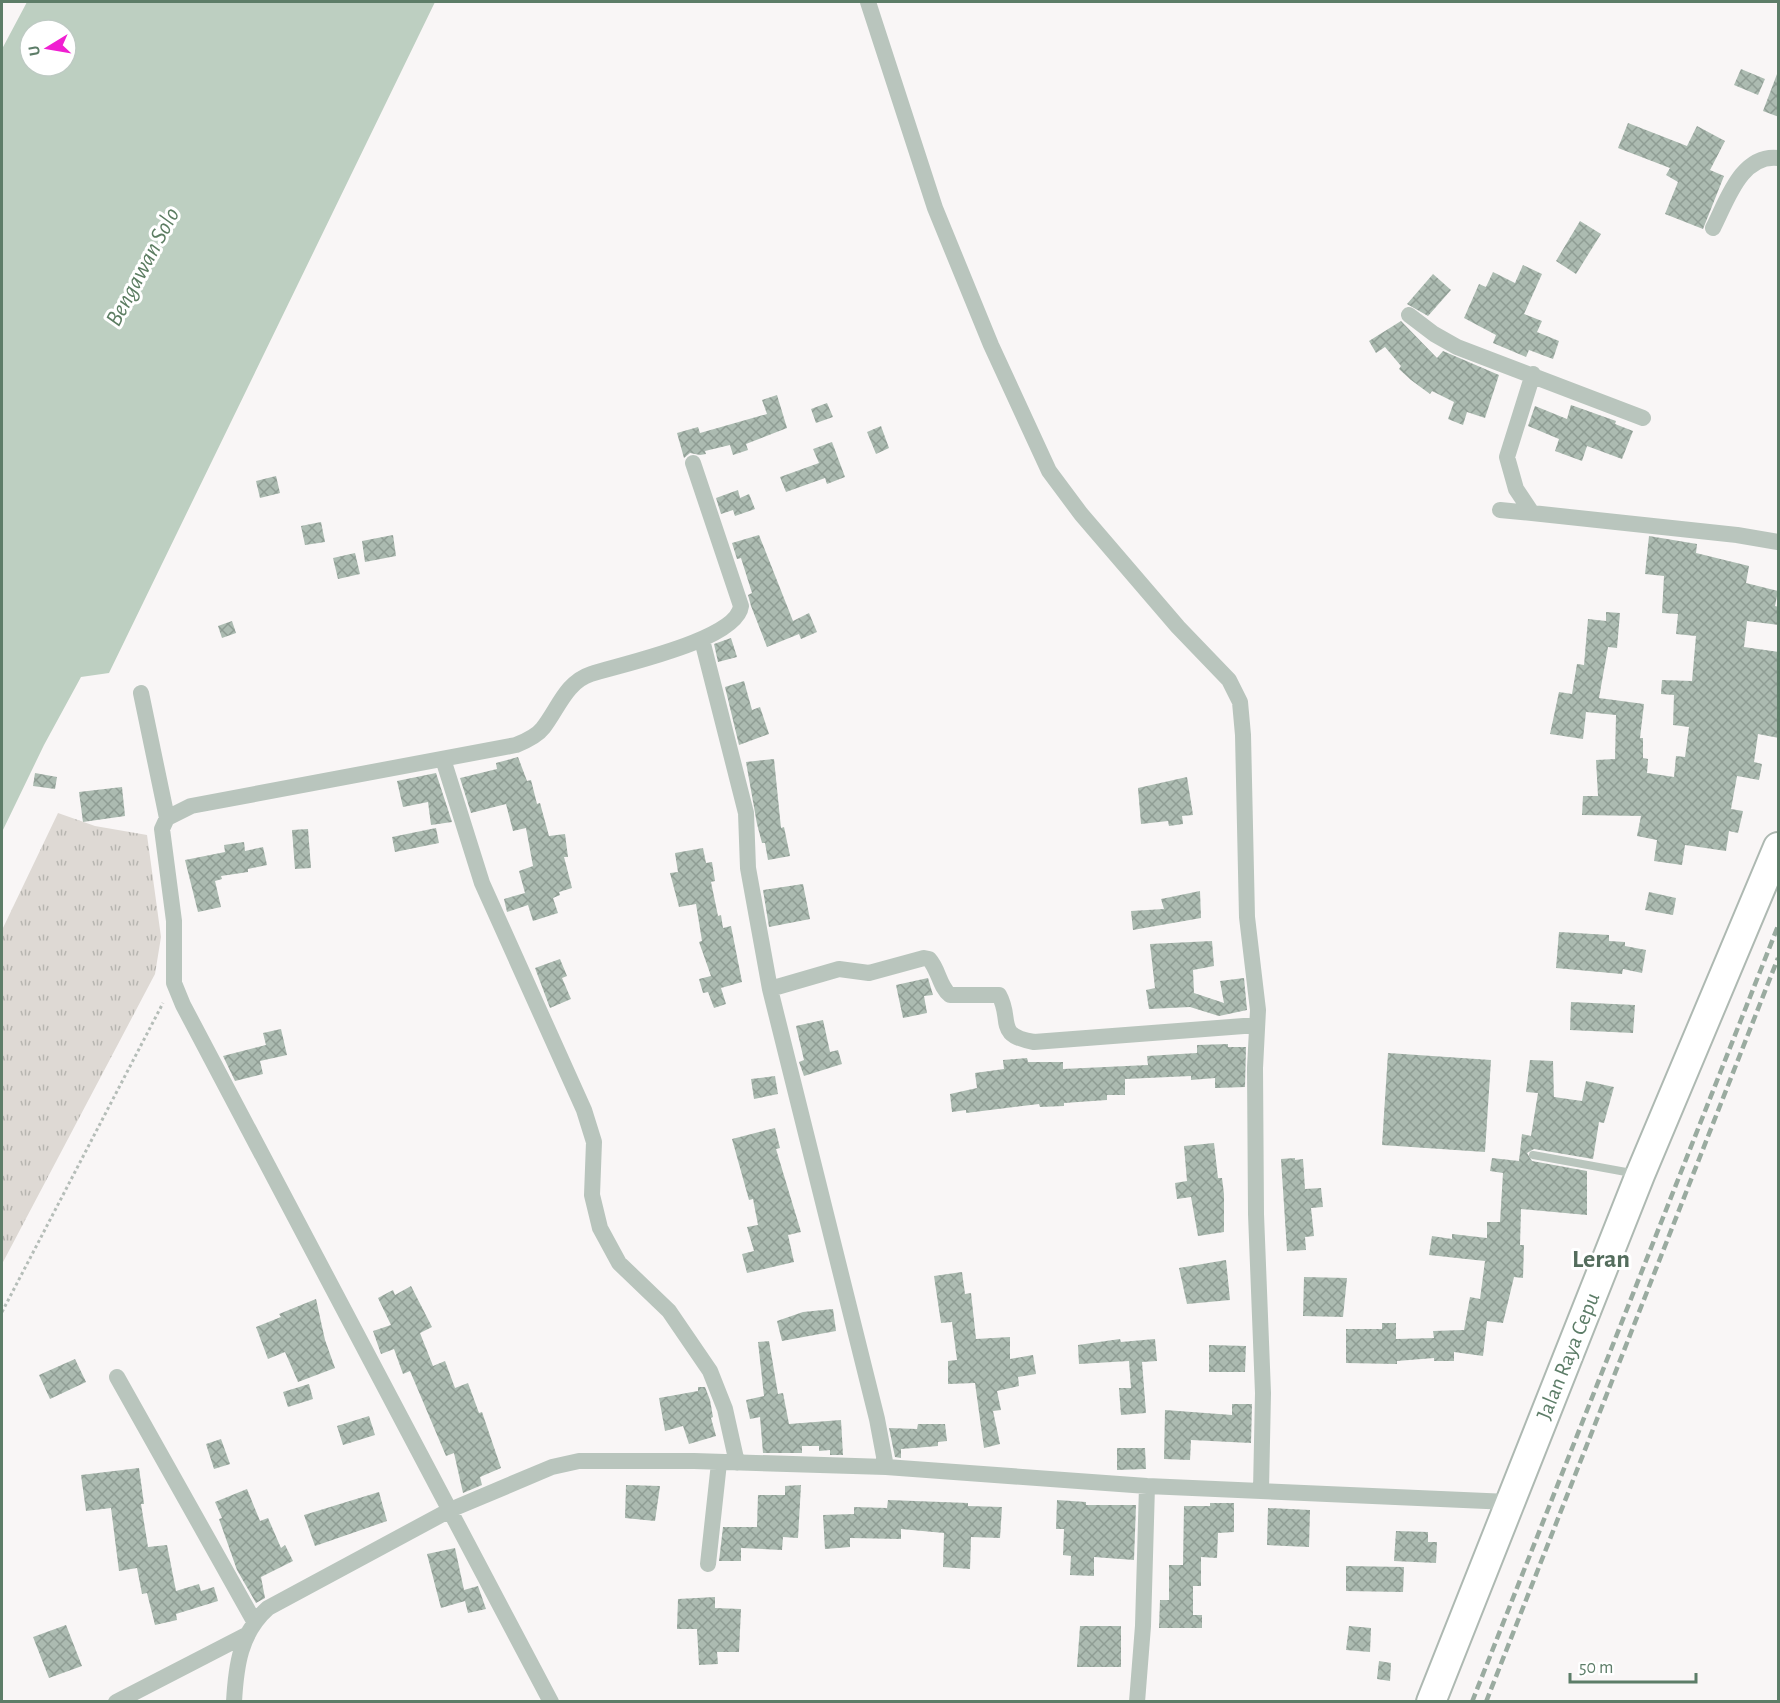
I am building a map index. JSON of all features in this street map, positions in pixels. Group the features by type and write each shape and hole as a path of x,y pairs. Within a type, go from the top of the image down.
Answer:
{"highway":[{"name":"Jalan Raya Cepu","path":"1431,1701 1640,1174 1779,847"}],"street":[{"path":"868,2 884,44 922,173 938,217 991,345 1049,471 1080,514 1178,627 1229,680 1240,702 1243,735 1247,918 1258,1010 1256,1214 1263,1393 1261,1490"},
{"path":"1713,228 1741,176 1753,162 1779,158"},
{"path":"1409,315 1457,348 1533,374 1643,418"},
{"path":"1532,513 1516,489 1507,457 1533,374"},
{"path":"167,818 191,807 516,745 543,729 570,688 587,675 702,640 735,621 740,614 741,606 693,463"},
{"path":"1500,510 1737,535 1779,542"},
{"path":"702,640 746,813 750,879 770,989 877,1419 886,1467"},
{"path":"141,693 167,818 162,828 174,921 174,983 192,1023 243,1115 551,1701"},
{"path":"443,759 482,883 584,1110 594,1142 592,1194 600,1228 619,1263 669,1311 710,1371 725,1409 737,1463"},
{"path":"770,989 839,969 869,973 924,958 932,962 945,992 950,995 999,995 1007,1030 1016,1039 1034,1042 1257,1025"},
{"path":"117,1377 250,1628 237,1663 234,1701"},
{"path":"116,1701 250,1628 268,1608 450,1510 552,1467 579,1461 886,1467 1147,1486 1509,1502"},
{"path":"708,1564 719,1462"},
{"path":"1137,1701 1143,1626 1147,1486"}],"lane":[{"path":"1533,1155 1640,1174"}],"path":[{"path":"2,1312 174,983"}],"green space":[{"path":"58,813 95,826 147,835 161,937 155,974 2,1264 2,930"}],"water":[{"name":"Bengawan Solo","path":"27,2 435,2 109,673 81,677 44,745 2,832 2,49 18,19 18,78 78,78 78,18 18,18"}],"building":[{"path":"1741,69 1765,79 1758,95 1734,85"},
{"path":"1777,74 1779,74 1779,117 1763,111"},
{"path":"1628,123 1687,146 1697,126 1725,141 1710,170 1724,176 1703,229 1665,214 1678,182 1666,175 1670,168 1618,148"},
{"path":"1580,221 1601,234 1576,274 1556,261"},
{"path":"1523,265 1542,274 1524,314 1542,321 1537,332 1559,341 1553,359 1529,350 1526,357 1493,343 1496,335 1464,318 1479,284 1486,287 1493,272 1515,283"},
{"path":"1433,274 1451,290 1428,316 1407,304"},
{"path":"1401,321 1437,358 1443,351 1499,375 1485,418 1467,412 1463,425 1448,419 1454,402 1432,391 1430,394 1411,380 1399,369 1401,366 1385,347 1376,353 1369,341"},
{"path":"777,395 787,428 746,444 748,450 733,455 730,445 705,451 706,454 690,453 684,458 677,433 698,427 700,433 767,414 762,400"},
{"path":"827,403 833,417 816,423 811,409"},
{"path":"1571,405 1616,421 1615,424 1633,431 1622,459 1587,446 1582,461 1555,451 1559,439 1528,426 1535,406 1567,419"},
{"path":"881,426 889,448 876,454 867,432"},
{"path":"832,442 845,477 827,484 825,478 786,492 780,477 819,463 813,449"},
{"path":"276,476 280,493 260,498 256,481"},
{"path":"738,490 740,498 749,494 755,509 735,516 733,510 721,514 716,498"},
{"path":"321,522 325,542 305,545 301,526"},
{"path":"393,535 396,556 365,562 362,541"},
{"path":"759,535 793,621 809,613 817,632 801,639 799,634 767,647 751,606 748,595 752,593 741,558 737,559 732,543"},
{"path":"1649,536 1697,544 1696,553 1749,566 1746,583 1778,591 1775,606 1779,607 1779,625 1747,621 1744,647 1779,652 1779,738 1758,734 1754,762 1762,764 1759,780 1737,776 1731,809 1743,811 1738,833 1729,831 1726,851 1685,845 1682,865 1654,861 1657,840 1637,836 1641,816 1582,815 1583,796 1598,796 1596,760 1615,759 1616,715 1586,712 1583,739 1550,734 1559,692 1572,694 1577,664 1584,665 1588,619 1606,621 1606,612 1620,613 1617,648 1608,647 1599,698 1644,704 1640,738 1643,738 1643,758 1648,759 1647,773 1674,777 1676,756 1685,757 1689,727 1673,725 1674,695 1661,694 1662,680 1692,681 1696,636 1676,634 1678,614 1662,613 1664,576 1645,574"},
{"path":"355,553 360,574 338,579 333,558"},
{"path":"232,621 236,633 222,638 218,626"},
{"path":"731,638 737,657 718,662 714,644"},
{"path":"744,681 752,710 760,707 769,734 739,745 725,687"},
{"path":"518,757 527,781 531,780 549,836 565,834 568,857 564,857 572,888 559,892 560,895 553,898 558,913 533,921 528,905 507,912 504,899 525,893 519,871 533,866 526,828 513,831 506,804 471,813 460,778 497,769 496,763"},
{"path":"774,759 781,828 784,827 790,856 768,860 765,843 762,843 757,824 746,762"},
{"path":"35,773 57,777 55,789 33,786"},
{"path":"436,773 452,822 431,825 428,802 403,807 397,781"},
{"path":"1187,777 1193,815 1182,816 1183,824 1169,826 1168,821 1141,824 1138,788"},
{"path":"122,787 125,816 83,822 79,792"},
{"path":"436,828 439,843 395,852 392,837"},
{"path":"308,829 311,868 295,869 292,830"},
{"path":"244,842 245,851 263,847 267,865 248,869 248,872 221,876 222,879 215,881 221,907 198,912 185,860 225,852 224,845"},
{"path":"703,848 706,863 712,862 715,881 711,882 718,916 721,915 723,928 731,926 742,982 721,988 726,1004 714,1008 708,992 703,993 699,979 711,976 699,942 702,941 696,904 679,907 670,873 678,872 675,853"},
{"path":"803,884 810,919 769,927 763,890"},
{"path":"1200,891 1201,918 1133,930 1131,911 1164,909 1161,899"},
{"path":"1649,892 1676,898 1673,915 1645,910"},
{"path":"1559,932 1609,935 1609,941 1625,942 1625,946 1646,950 1642,973 1623,969 1622,974 1556,968"},
{"path":"1212,941 1214,966 1193,970 1194,993 1224,1003 1220,981 1244,978 1247,1010 1219,1016 1190,1007 1149,1009 1146,990 1155,988 1150,944"},
{"path":"560,959 567,976 562,978 571,999 550,1008 535,968"},
{"path":"928,978 933,995 924,996 927,1013 903,1018 896,985"},
{"path":"1571,1002 1635,1005 1633,1033 1570,1030"},
{"path":"823,1020 830,1052 838,1050 842,1064 804,1076 799,1062 804,1060 796,1026"},
{"path":"281,1029 287,1055 260,1061 263,1074 235,1081 223,1056 266,1045 263,1033"},
{"path":"1228,1044 1228,1047 1246,1047 1245,1087 1215,1088 1215,1078 1191,1080 1191,1076 1125,1079 1125,1095 1107,1095 1107,1100 1064,1103 1064,1106 1040,1107 1039,1104 966,1113 966,1110 952,1112 950,1094 977,1088 975,1073 1004,1069 1003,1060 1027,1058 1028,1062 1063,1062 1063,1069 1148,1065 1147,1056 1197,1053 1197,1045"},
{"path":"1388,1053 1491,1060 1485,1152 1382,1145"},
{"path":"1530,1060 1553,1061 1554,1097 1582,1101 1586,1081 1614,1087 1604,1123 1599,1122 1593,1159 1534,1149 1527,1153 1532,1161 1587,1171 1587,1215 1521,1209 1520,1245 1524,1245 1523,1278 1514,1277 1503,1323 1487,1321 1483,1356 1454,1352 1454,1361 1434,1361 1434,1358 1397,1361 1397,1364 1346,1363 1346,1329 1382,1329 1382,1323 1396,1323 1396,1339 1434,1338 1433,1331 1464,1330 1470,1297 1480,1299 1485,1261 1429,1255 1432,1236 1452,1239 1452,1234 1487,1238 1487,1222 1500,1222 1503,1173 1490,1171 1492,1158 1519,1161 1522,1134 1531,1136 1538,1093 1526,1092"},
{"path":"775,1076 778,1094 754,1099 751,1079"},
{"path":"775,1128 780,1148 776,1149 801,1232 788,1235 794,1262 747,1273 742,1254 754,1251 747,1227 758,1225 753,1199 749,1200 732,1139"},
{"path":"1214,1143 1218,1178 1222,1178 1224,1194 1224,1232 1198,1236 1191,1197 1177,1199 1175,1183 1187,1181 1184,1146"},
{"path":"1295,1158 1295,1160 1303,1159 1305,1189 1321,1188 1323,1207 1311,1208 1314,1236 1305,1237 1306,1250 1287,1251 1281,1159"},
{"path":"1226,1260 1230,1300 1187,1304 1179,1268"},
{"path":"962,1272 965,1294 971,1293 976,1339 1010,1337 1010,1359 1033,1355 1036,1374 1018,1377 1019,1386 997,1391 1001,1410 993,1411 1000,1444 984,1448 975,1383 948,1384 948,1361 957,1360 952,1322 941,1323 934,1276"},
{"path":"1304,1277 1347,1278 1343,1317 1303,1316"},
{"path":"411,1286 432,1327 420,1333 433,1366 445,1361 455,1388 468,1383 479,1413 482,1412 501,1468 480,1477 482,1485 463,1493 454,1453 446,1456 410,1371 403,1374 394,1349 381,1354 373,1331 391,1325 378,1298 393,1290 395,1295"},
{"path":"316,1299 325,1340 335,1368 298,1382 285,1352 268,1359 256,1327 281,1317 279,1314"},
{"path":"833,1309 836,1331 782,1341 777,1321 803,1312"},
{"path":"1120,1339 1121,1342 1155,1339 1157,1361 1142,1362 1146,1413 1121,1415 1119,1388 1131,1388 1129,1361 1079,1364 1078,1345"},
{"path":"769,1341 778,1394 783,1393 789,1424 841,1420 843,1455 830,1455 830,1450 819,1451 819,1446 802,1446 802,1453 763,1453 760,1417 750,1419 746,1400 764,1396 758,1342"},
{"path":"1209,1345 1246,1346 1245,1372 1209,1372"},
{"path":"75,1359 86,1382 50,1399 39,1375"},
{"path":"309,1384 313,1399 288,1407 283,1392"},
{"path":"698,1387 705,1387 710,1400 713,1417 711,1418 716,1436 689,1444 683,1426 665,1431 659,1398 698,1391"},
{"path":"1232,1404 1252,1404 1251,1443 1191,1440 1190,1460 1164,1459 1165,1410 1232,1415"},
{"path":"369,1416 375,1435 343,1445 337,1426"},
{"path":"918,1424 945,1424 947,1441 938,1442 938,1446 901,1449 901,1458 895,1457 889,1428 917,1429"},
{"path":"221,1439 230,1464 214,1469 206,1444"},
{"path":"1117,1448 1145,1448 1146,1469 1117,1470"},
{"path":"139,1468 144,1504 141,1504 148,1547 167,1545 176,1591 199,1584 201,1591 214,1587 218,1601 176,1614 177,1620 155,1625 147,1593 142,1594 137,1568 119,1571 111,1508 86,1511 81,1475"},
{"path":"626,1485 660,1486 655,1521 625,1518"},
{"path":"801,1485 798,1538 783,1537 782,1550 741,1548 741,1561 719,1561 723,1527 757,1527 758,1495 785,1495 785,1486"},
{"path":"247,1489 260,1521 268,1518 281,1548 285,1545 293,1561 261,1577 265,1598 256,1603 237,1570 215,1502"},
{"path":"379,1492 387,1521 315,1546 304,1515"},
{"path":"888,1500 968,1503 968,1506 1002,1507 1000,1538 971,1537 970,1569 943,1567 944,1533 901,1529 901,1539 850,1538 850,1547 825,1549 823,1515 854,1514 854,1507 887,1508"},
{"path":"1057,1500 1086,1502 1086,1505 1136,1505 1134,1560 1094,1557 1094,1576 1070,1575 1071,1556 1063,1555 1064,1529 1056,1529"},
{"path":"1210,1503 1234,1503 1234,1532 1218,1533 1217,1558 1201,1557 1201,1586 1193,1586 1193,1615 1202,1615 1202,1628 1159,1628 1160,1600 1169,1600 1169,1565 1183,1565 1184,1506 1210,1506"},
{"path":"1268,1508 1310,1510 1309,1547 1267,1545"},
{"path":"1396,1531 1428,1532 1428,1542 1437,1542 1436,1563 1394,1561"},
{"path":"455,1548 464,1590 478,1586 486,1609 468,1613 465,1601 441,1608 427,1554"},
{"path":"1346,1566 1404,1567 1403,1592 1346,1591"},
{"path":"715,1597 715,1608 741,1609 739,1652 717,1652 718,1664 699,1665 697,1629 677,1629 678,1599"},
{"path":"66,1625 82,1666 49,1678 33,1637"},
{"path":"1080,1626 1121,1626 1121,1667 1077,1667"},
{"path":"1349,1626 1371,1628 1370,1652 1346,1650"},
{"path":"1379,1661 1391,1663 1390,1681 1377,1679"}],"railway":[{"path":"1472,1702 1778,926"},
{"path":"1486,1702 1778,958"}],"district":[{"name":"Leran","path":"1601,1259"}]}
